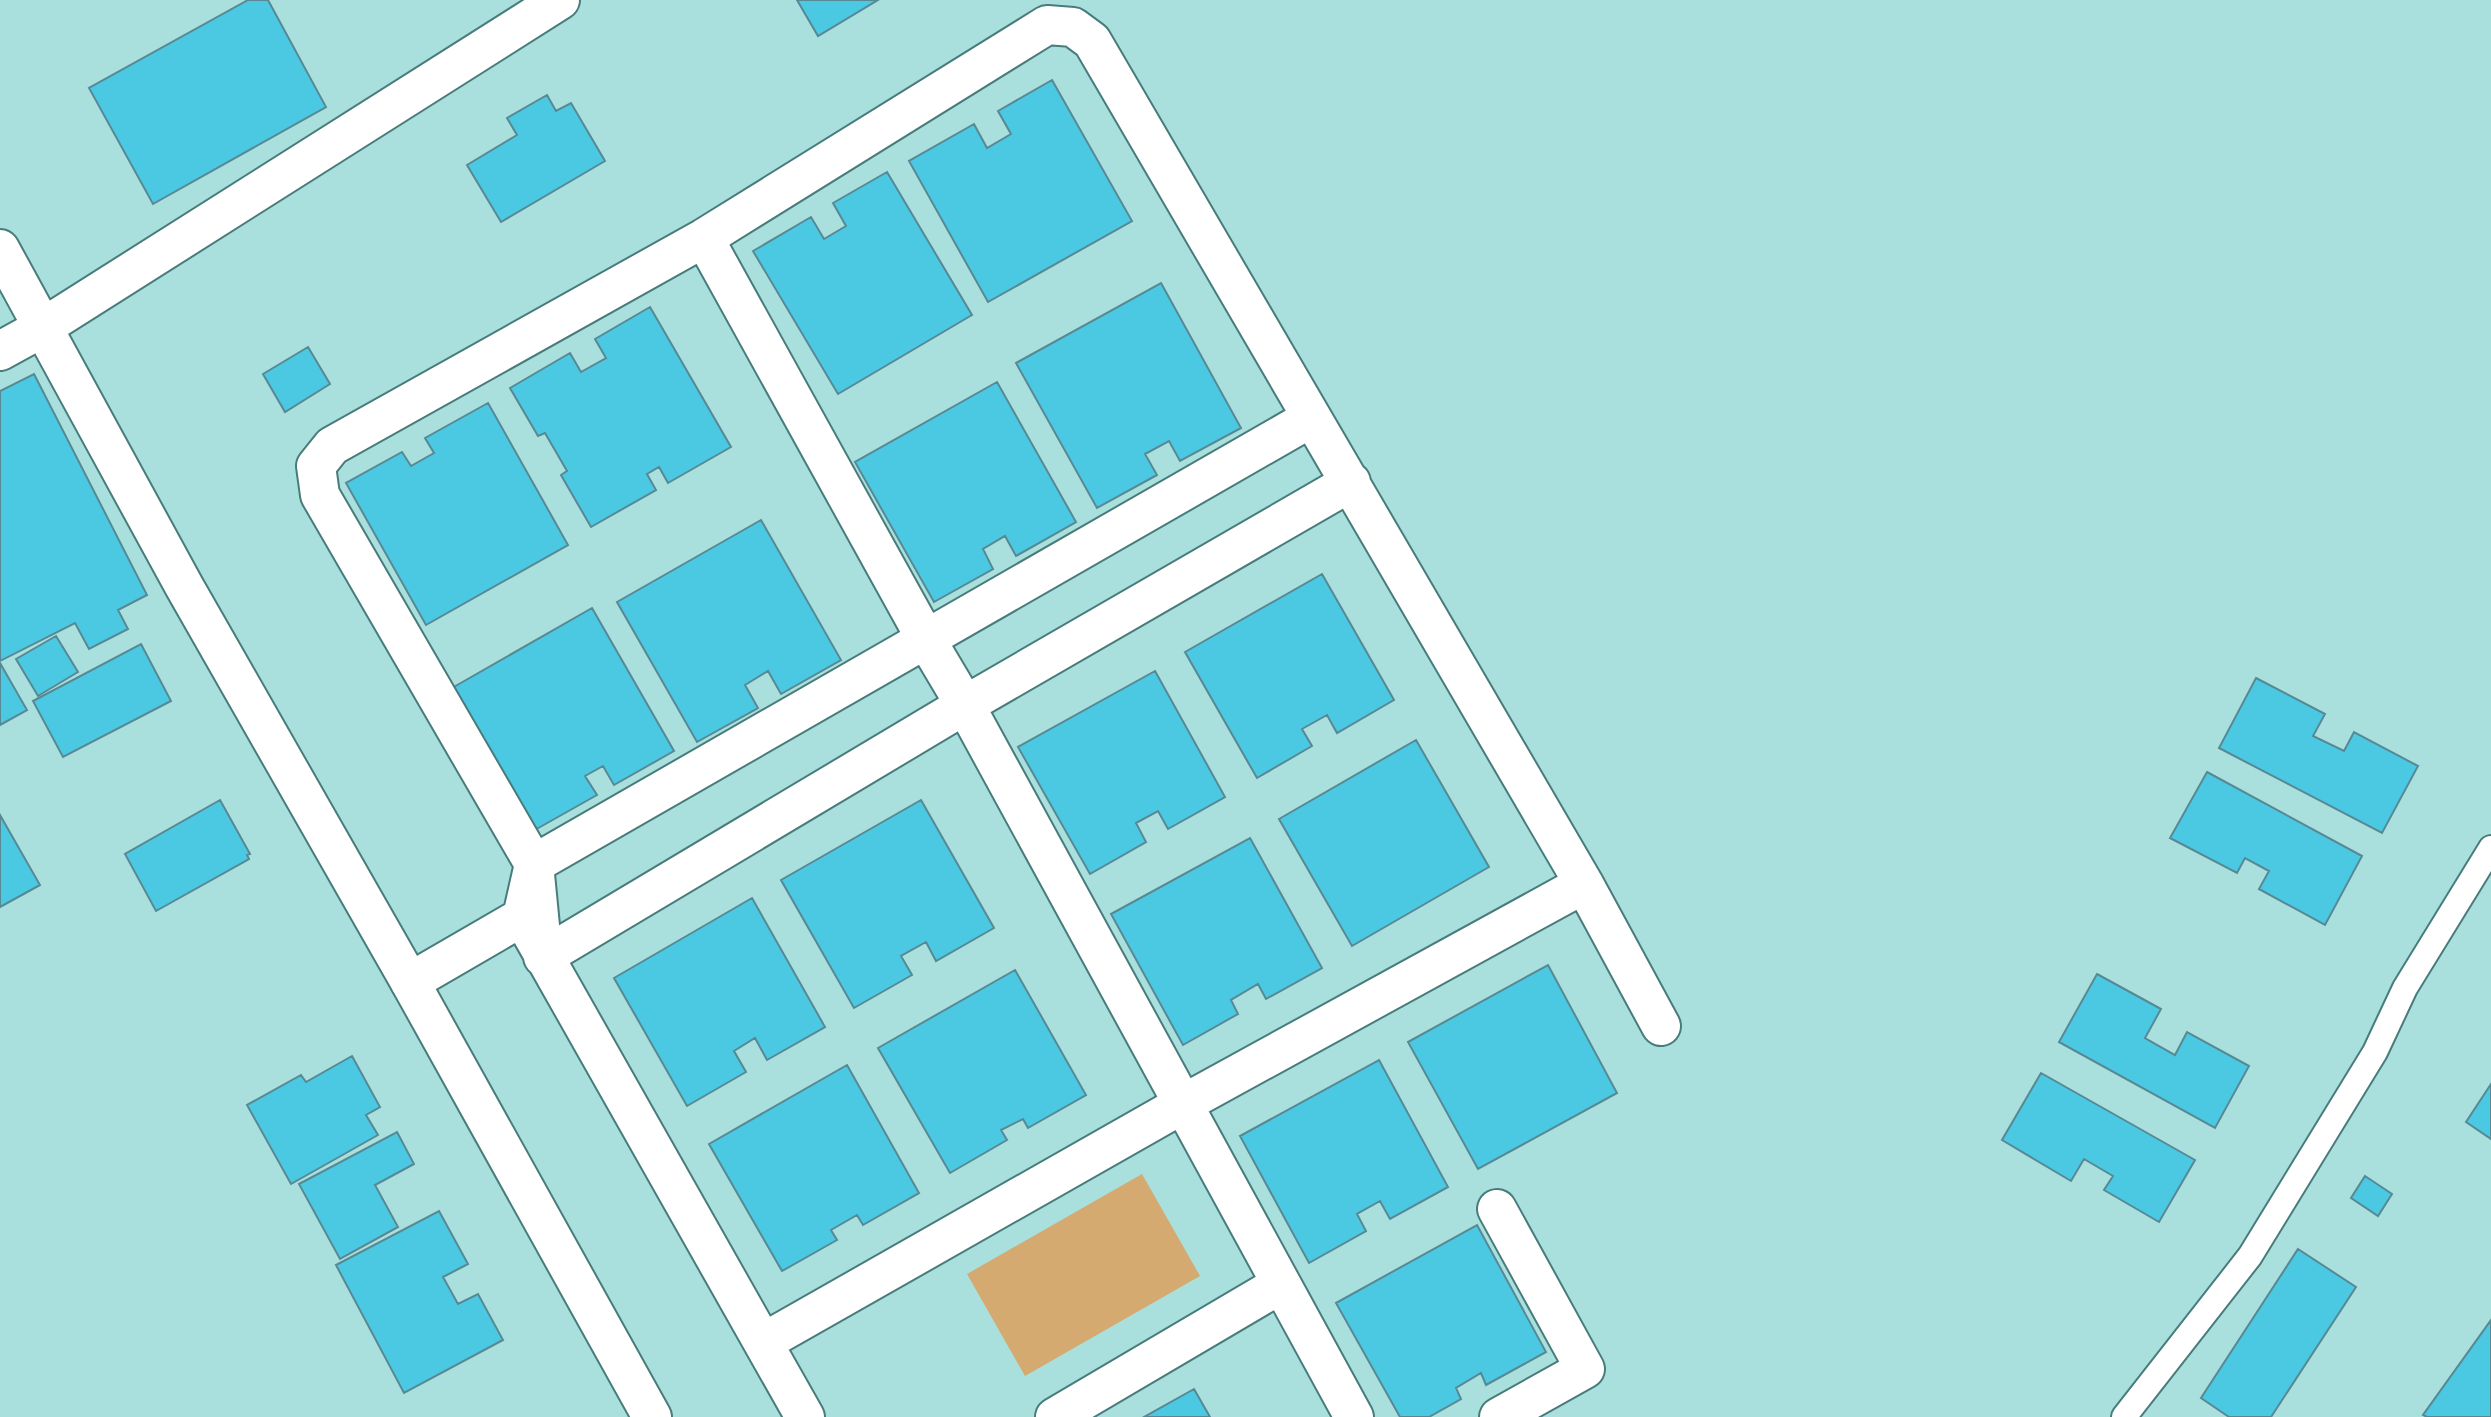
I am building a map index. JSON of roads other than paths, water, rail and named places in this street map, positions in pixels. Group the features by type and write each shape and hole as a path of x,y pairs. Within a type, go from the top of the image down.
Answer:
{"street":[{"path":"0,351 41,328 560,0"},
{"path":"543,957 534,864 320,495 316,466 332,446 704,238 1047,25 1073,27 1092,41 1584,884 1661,1026"},
{"path":"704,238 965,705 1354,1417"},
{"path":"0,249 190,598 410,982 652,1417"},
{"path":"805,1417 522,917 534,864 927,641 1311,418"},
{"path":"543,957 965,705 1351,482"},
{"path":"764,1342 1183,1104 1584,884"},
{"path":"410,982 522,917"},
{"path":"1497,1209 1585,1369 1499,1417"},
{"path":"1055,1417 1281,1284"}],"lane":[{"path":"2124,1417 2250,1256 2375,1052 2405,988 2491,848"}]}
